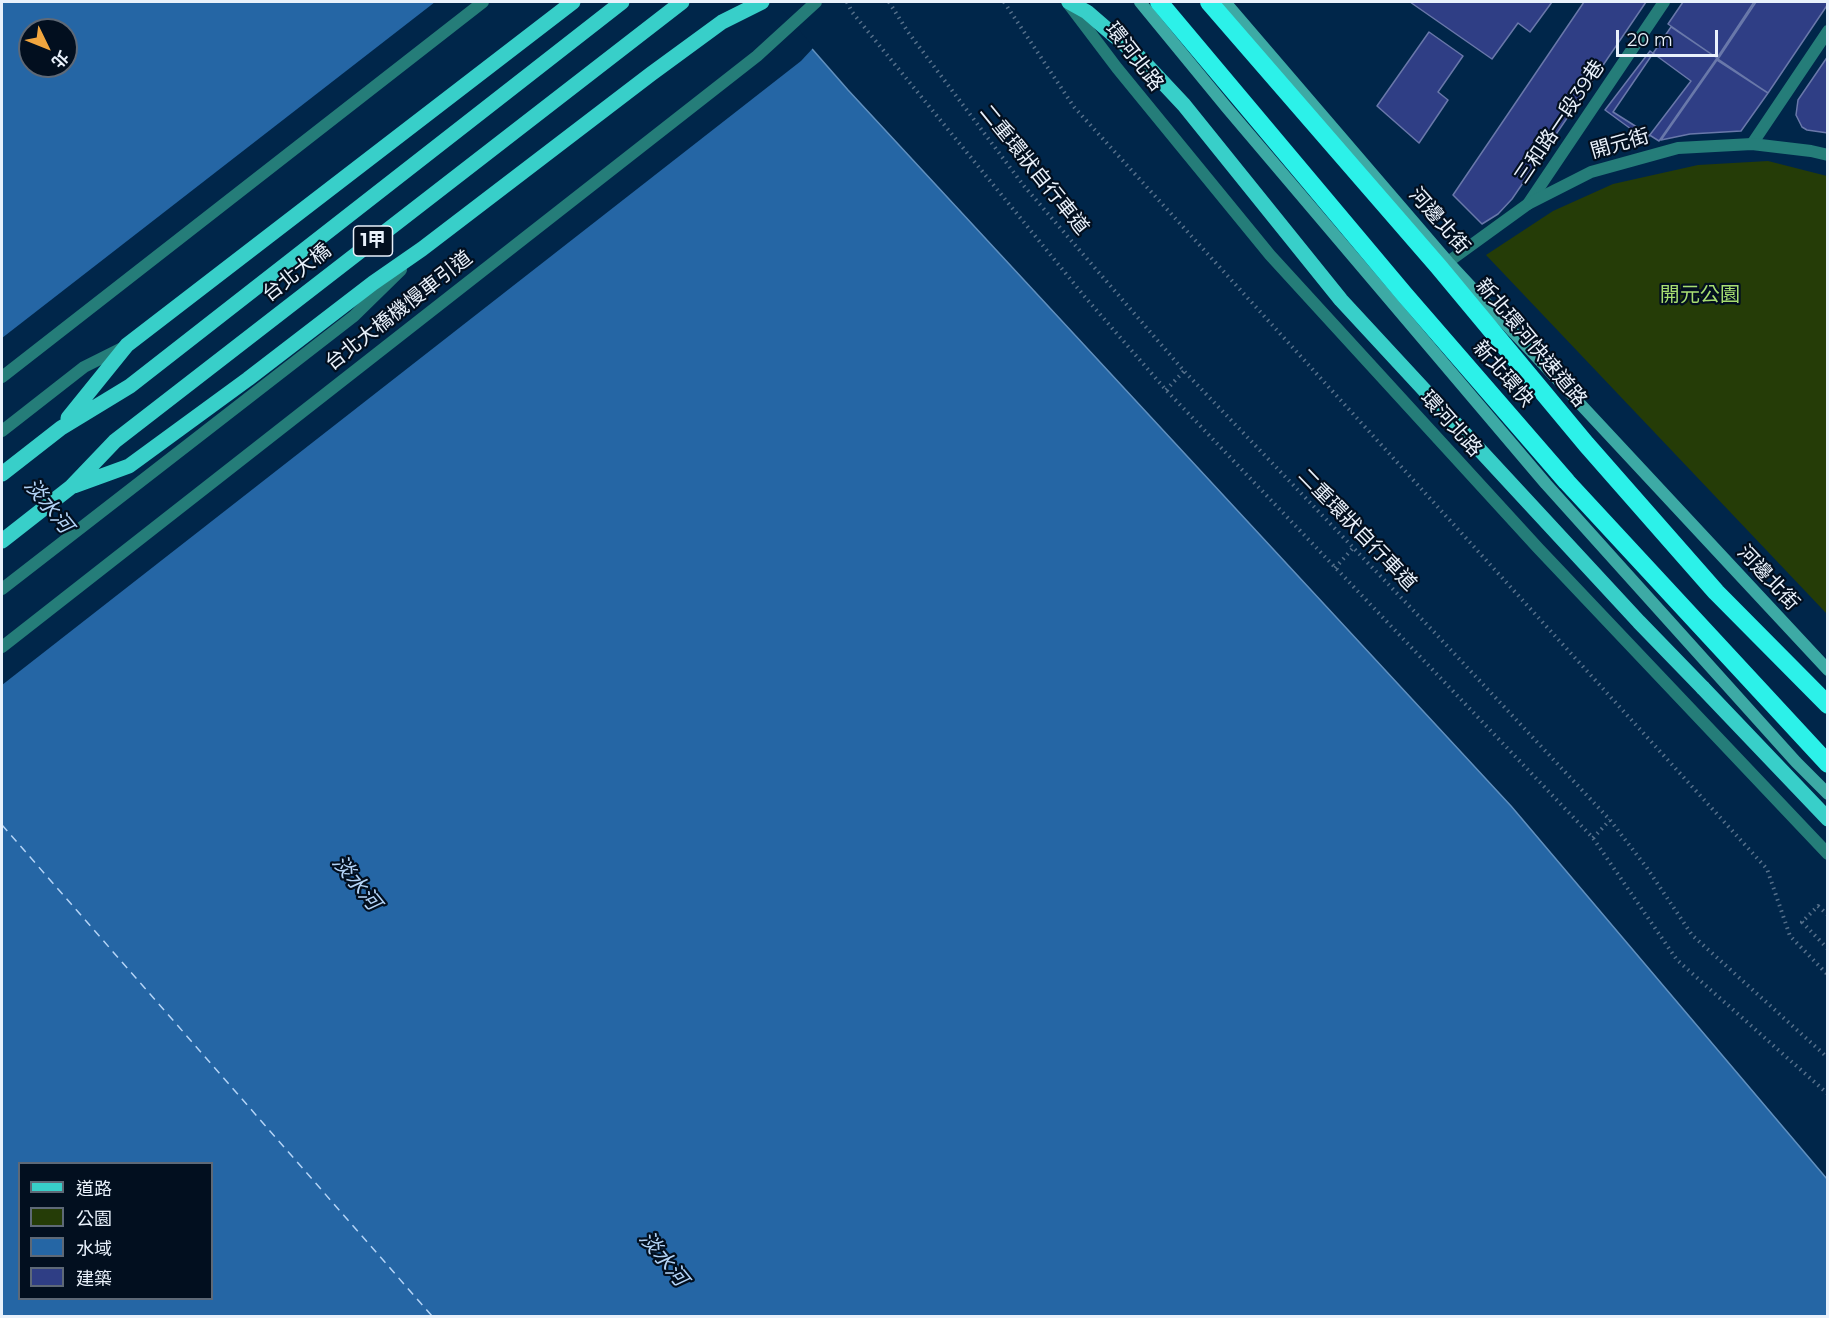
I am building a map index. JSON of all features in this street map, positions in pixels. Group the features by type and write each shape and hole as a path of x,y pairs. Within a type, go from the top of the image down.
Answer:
{"highway":[{"name":"新北環快","path":"1159,2 1405,295 1567,482 1827,764"},
{"name":"新北環河快速道路","path":"1209,2 1438,266 1593,453 1716,592 1827,705"}],"main road":[{"path":"61,428 127,345 573,2"},
{"name":"台北大橋","path":"2,474 61,428 130,386 622,2"},
{"name":"台北大橋","path":"2,541 71,487 115,441 682,2"},
{"path":"71,487 129,466 248,380 373,283 422,249 722,22 762,2"},
{"path":"1068,2 1087,12 1139,57 1184,105 1341,300 1639,622 1827,819"}],"street":[{"path":"2,377 483,2"},
{"name":"台北大橋機慢車引道","path":"2,647 757,56 816,2"},
{"name":"環河北路","path":"1068,2 1117,68 1270,255 1538,548 1827,854"},
{"name":"環河北路","path":"1140,2 1546,484 1827,794"},
{"name":"河邊北街","path":"1225,2 1448,262 1827,670"},
{"name":"三和路一段39巷","path":"1528,204 1664,2"},
{"path":"1752,144 1827,31"},
{"name":"開元街","path":"1448,262 1528,204 1591,172 1678,148 1752,144 1827,155"},
{"name":"台北大橋機慢車引道","path":"2,589 354,316 422,249"},
{"path":"2,431 84,367 127,345"}],"path":[{"path":"847,2 852,12 1040,242 1166,390 1593,838 1677,960 1827,1094"},
{"name":"二重環狀自行車道","path":"889,2 908,32 1024,186 1184,372 1611,820 1692,935 1827,1058"},
{"path":"1004,2 1074,107 1767,869 1790,936 1827,975"},
{"path":"1166,390 1184,372"},
{"path":"1335,568 1353,548"},
{"path":"1593,838 1611,820"},
{"path":"1827,915 1818,906 1802,922 1827,949"}],"green space":[{"name":"開元公園","path":"1768,161 1827,176 1827,614 1486,255 1553,211 1613,184 1698,165"}],"water":[{"name":"淡水河","path":"2,2 771,2 848,90 1511,806 1827,1179 1827,1316 2,1316"}],"pier":[{"path":"435,2 775,2 814,47 801,61 2,685 2,338"}],"building":[{"path":"1410,2 1552,2 1530,32 1518,23 1492,59"},
{"path":"1584,2 1646,2 1512,199 1498,214 1482,224 1453,195"},
{"path":"1683,2 1754,2 1717,58 1668,24"},
{"path":"1756,2 1828,2 1768,93 1718,59"},
{"path":"1671,27 1717,58 1659,141 1613,112"},
{"path":"1429,32 1463,56 1438,92 1448,100 1419,143 1377,106"},
{"path":"1650,51 1691,81 1646,140 1605,110"},
{"path":"1828,56 1828,133 1807,130 1802,127 1796,115 1798,100"},
{"path":"1717,60 1768,93 1741,131 1690,134 1661,140"}],"ferry route":[{"path":"2,825 432,1316"}]}
